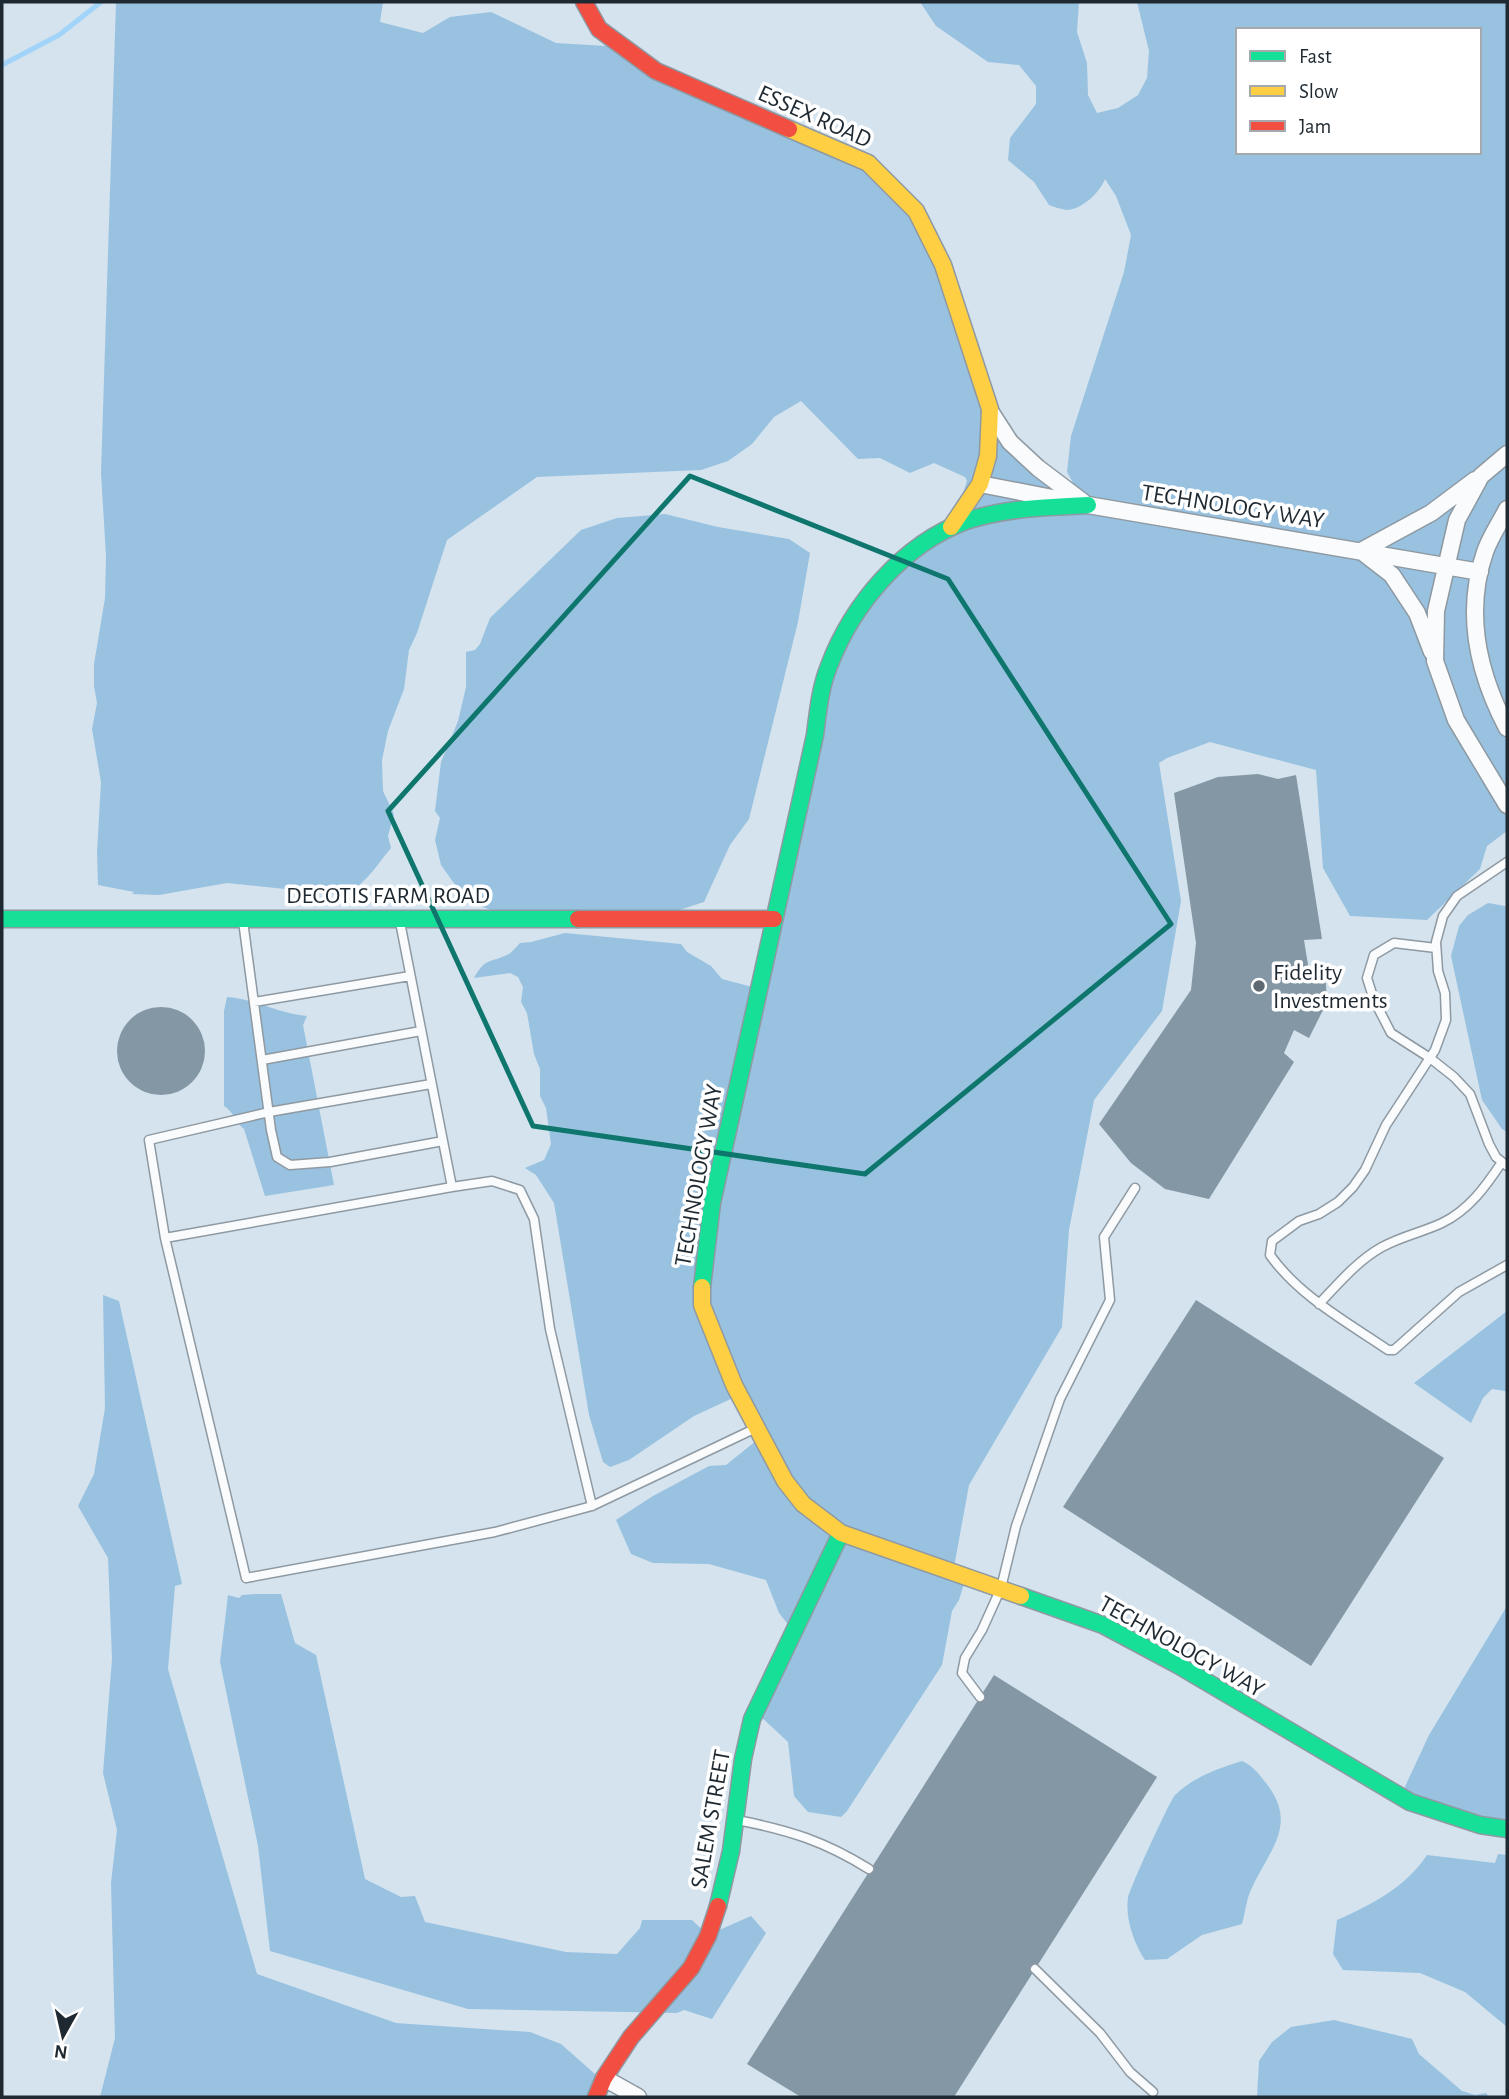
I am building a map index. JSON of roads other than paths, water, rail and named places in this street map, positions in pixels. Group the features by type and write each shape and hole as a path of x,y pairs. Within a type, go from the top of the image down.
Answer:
{"street":[{"name":"ESSEX ROAD","path":"584,2 599,29 656,71 868,163 916,211 943,265 990,410 988,456 980,484 951,527"},
{"path":"990,410 1010,442 1038,468 1088,505"},
{"path":"1507,454 1431,513 1361,551 1392,575 1417,613 1456,720 1507,805"},
{"path":"1435,661 1436,611 1457,520 1481,476"},
{"name":"TECHNOLOGY WAY","path":"980,484 1480,572"},
{"path":"951,527 1010,511 1088,505"},
{"path":"1507,509 1485,551 1475,604 1475,641 1493,702 1507,728"},
{"name":"TECHNOLOGY WAY","path":"951,527 925,542 902,561 862,607 830,666 820,699 712,1203 702,1272 702,1305 734,1385 785,1481 803,1504 841,1532 1104,1625 1178,1665 1410,1802 1480,1825 1507,1829"},
{"name":"DECOTIS FARM ROAD","path":"2,919 774,919"},
{"name":"SALEM STREET","path":"596,2097 604,2078 631,2037 691,1968 708,1936 723,1889 737,1820 743,1759 752,1720 841,1532"},
{"path":"604,2078 638,2097"}],"lane":[{"path":"1507,862 1457,896 1443,916 1436,948 1438,971 1445,993 1446,1020 1435,1050 1386,1125 1365,1170 1338,1202 1319,1214 1299,1221 1272,1241 1270,1255 1276,1264 1319,1304 1388,1350 1394,1350 1459,1292 1507,1265"},
{"path":"242,918 277,1157 290,1165 330,1162 443,1141"},
{"path":"399,918 452,1187"},
{"path":"1319,1304 1356,1264 1408,1234 1443,1222 1464,1208 1505,1164 1489,1144 1470,1094 1430,1058 1391,1033 1374,1000 1367,978 1374,955 1394,943 1436,948"},
{"path":"254,1002 410,976"},
{"path":"262,1060 421,1031"},
{"path":"431,1084 269,1112 149,1140 165,1238 246,1578 495,1532 592,1506 756,1427"},
{"path":"165,1238 492,1181 520,1190 534,1219 550,1329 592,1506"},
{"path":"980,1697 962,1673 965,1658 982,1630 1001,1588 1016,1525 1060,1399 1110,1300 1104,1237 1135,1188"},
{"path":"737,1820 800,1835 848,1856 869,1870"},
{"path":"1035,1969 1100,2033 1130,2071 1153,2092"}],"waterway":[{"path":"2,65 59,35 101,2"}],"place":[{"name":"Fidelity Investments","path":"1259,986"}]}
